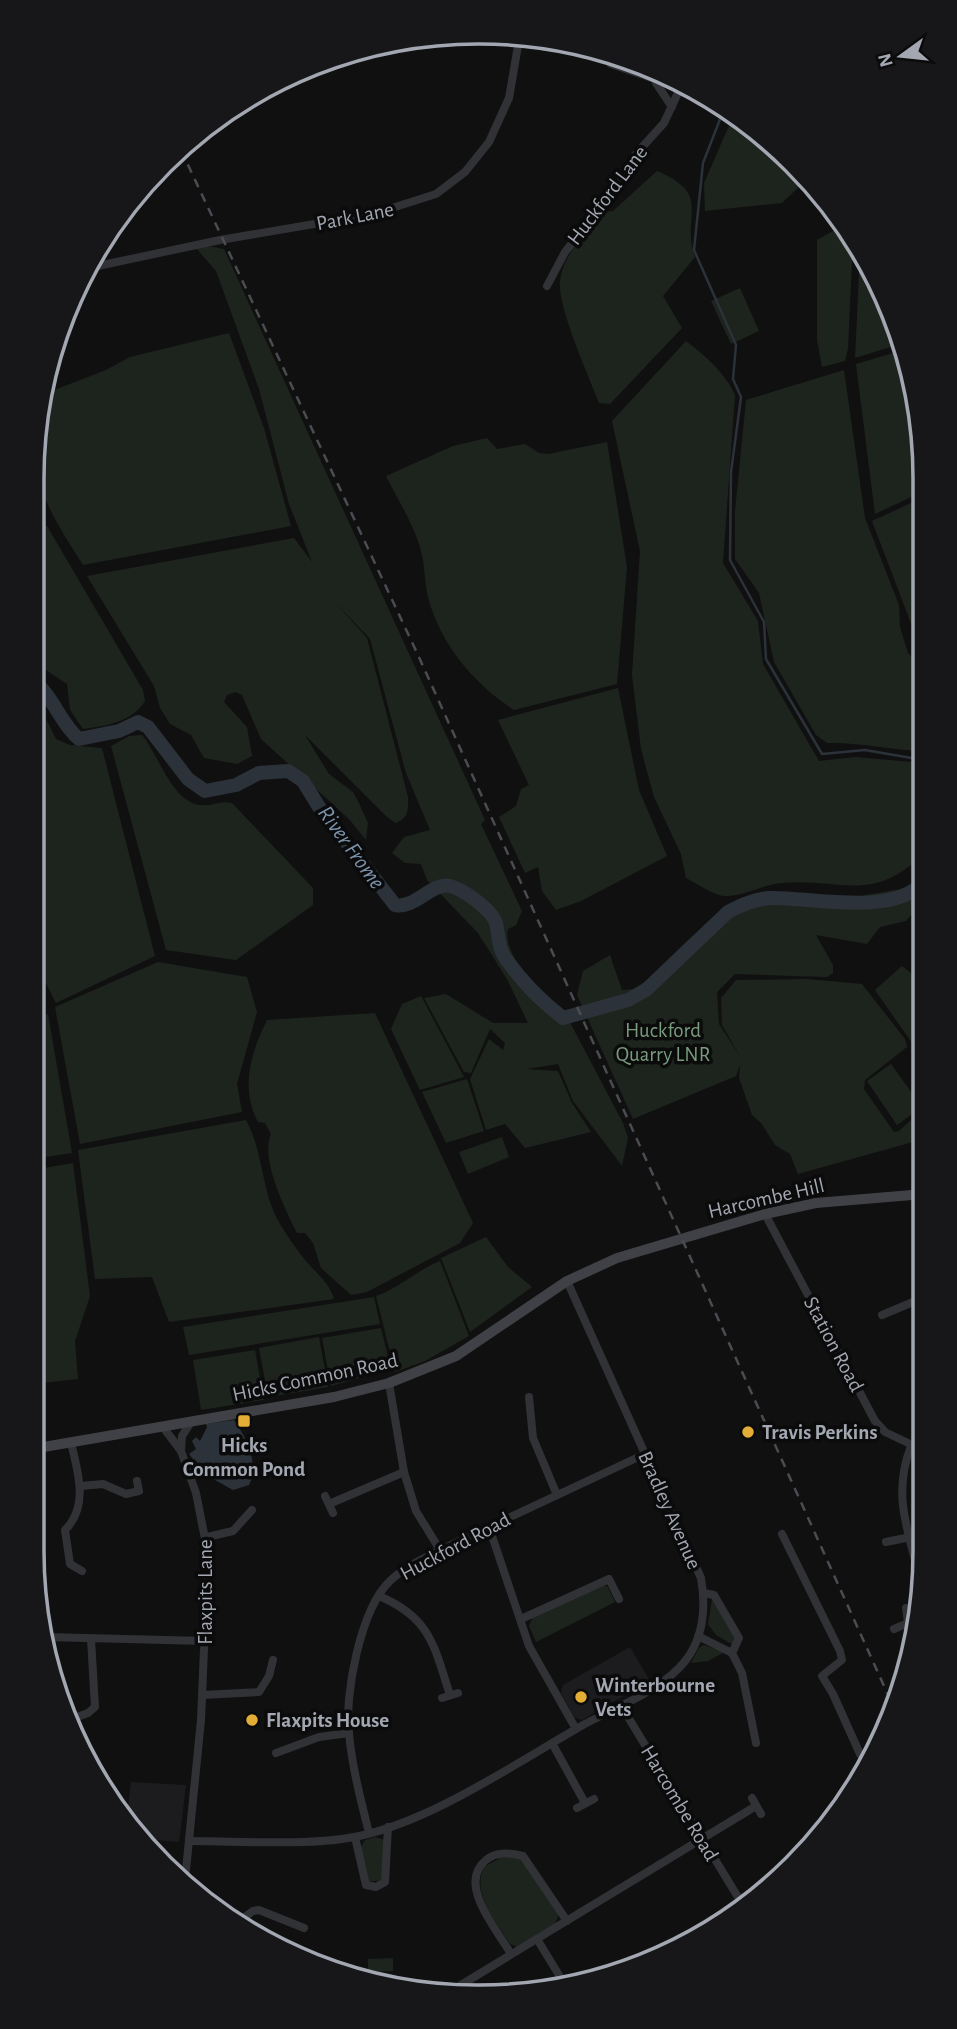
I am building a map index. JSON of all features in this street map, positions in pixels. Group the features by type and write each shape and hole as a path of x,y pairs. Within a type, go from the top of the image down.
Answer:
{"street":[{"name":"Park Lane","path":"100,266 220,240 373,214 436,194 465,172 489,142 509,98 518,46"},
{"name":"Huckford Lane","path":"619,67 656,83"},
{"path":"656,83 672,107"},
{"name":"Huckford Lane","path":"547,286 565,251 619,184 635,155 664,122 678,93"},
{"name":"Harcombe Hill","path":"701,1233 765,1214 816,1203 913,1195"},
{"name":"Station Road","path":"765,1214 875,1420 885,1432 911,1446"},
{"name":"Hicks Common Road","path":"44,1447 334,1397 389,1383 456,1356 567,1281 617,1258 701,1233"},
{"name":"Bradley Avenue","path":"189,1841 355,1837 388,1827 448,1801 576,1730 667,1678 686,1660 698,1636 704,1615 701,1578 567,1281"},
{"path":"882,1315 913,1302"},
{"path":"389,1383 404,1472 415,1511 440,1550"},
{"path":"529,1397 534,1408 533,1438 557,1494"},
{"path":"181,1451 181,1436 191,1422"},
{"name":"Flaxpits Lane","path":"163,1427 181,1451 207,1537 202,1695 186,1871"},
{"path":"71,1443 81,1486 75,1520 65,1530 70,1564 82,1572"},
{"path":"911,1446 902,1469 900,1490 913,1552"},
{"name":"Huckford Road","path":"369,1833 349,1733 348,1715 360,1639 388,1582 408,1567 440,1550 645,1454"},
{"path":"333,1513 327,1500 404,1472"},
{"path":"81,1486 103,1484 126,1494 139,1491 137,1481"},
{"path":"207,1537 233,1531 252,1510"},
{"path":"489,1527 529,1646 576,1730"},
{"path":"782,1534 840,1651 842,1660 822,1676 861,1756"},
{"path":"886,1542 913,1536"},
{"path":"521,1619 609,1579 619,1599"},
{"path":"704,1593 714,1595 739,1638 732,1653"},
{"path":"379,1596 402,1606 426,1629 450,1695"},
{"path":"906,1608 908,1618"},
{"path":"894,1629 907,1625"},
{"path":"698,1636 732,1653 742,1673 756,1743"},
{"path":"53,1637 205,1641"},
{"path":"77,1717 95,1707 91,1639"},
{"path":"202,1695 259,1692 269,1676 272,1660"},
{"name":"Harcombe Road","path":"620,1704 738,1899"},
{"path":"282,1753 319,1737 349,1733"},
{"path":"552,1743 581,1806 594,1798"},
{"path":"462,1984 756,1806"},
{"path":"355,1837 362,1877 366,1885 376,1887 385,1882 388,1874 388,1827"},
{"path":"511,1954 477,1896 476,1875 481,1865 490,1857 499,1853 523,1856 567,1921"},
{"path":"245,1917 260,1910 304,1928"},
{"path":"537,1939 560,1977"}],"shaded area":[{"path":"234,1420 247,1442 253,1468 249,1485 233,1490 204,1474 189,1454 196,1449 192,1441 196,1437 200,1441 206,1424"},
{"path":"630,1647 650,1681 582,1720 574,1717 561,1693 563,1685"},
{"path":"131,1782 186,1785 179,1842 155,1840 128,1807"}],"green space":[{"path":"730,124 765,152 800,186 782,203 705,211 704,183"},
{"path":"657,171 685,189 692,207 691,242 695,257 663,296 682,328 610,404 599,403 564,310 561,275 569,255 603,212 613,211"},
{"path":"835,230 852,257 845,361 822,367 817,340 817,240"},
{"path":"207,246 224,249 485,820 481,824 522,911 516,925 508,929 511,951 526,975 546,997 564,1011 623,1123 628,1138 622,1166 573,1101 558,1064 527,1069 558,1071 572,1103 591,1132 525,1148 505,1124 486,1130 470,1079 489,1039 503,1050 505,1043 490,1029 471,1073 464,1072 424,998 446,994 493,1023 528,1023 508,981 478,933 427,880 421,864 405,863 392,853 404,837 430,830 406,773 370,639 334,601 367,638 408,797 405,816 395,823 386,816 305,735 329,774 353,792 368,823 366,840 349,819 261,739 242,695 236,692 227,695 224,702 247,727 252,756 237,764 204,758 191,735 170,724 160,708 154,686 87,576 294,538 312,562 289,504 259,389 216,271 196,248"},
{"path":"859,269 880,312 892,347 855,358"},
{"path":"740,288 759,331 731,344 711,301"},
{"path":"229,333 264,428 291,526 83,565 52,513 44,493 47,422 52,394 53,391 106,370 130,357"},
{"path":"686,341 726,379 735,395 723,563 758,621 763,664 819,761 855,757 913,762 913,863 904,870 871,884 855,886 782,883 732,896 715,893 686,878 681,854 654,797 641,749 632,675 640,551 612,421"},
{"path":"894,353 910,422 913,496 875,514 856,364"},
{"path":"844,370 865,518 899,605 900,627 908,653 913,658 913,750 827,743 816,735 774,662 759,593 735,559 735,511 746,400"},
{"path":"487,438 497,449 525,444 539,453 548,454 607,442 627,567 617,684 514,710 472,675 441,631 428,597 419,544 386,476 453,446"},
{"path":"913,502 913,626 912,626 872,521"},
{"path":"44,524 143,690 145,701 133,714 118,722 83,729 70,710 67,684 44,669"},
{"path":"618,688 639,790 667,856 581,901 556,910 542,891 538,867 525,873 499,817 516,806 521,789 529,785 498,720"},
{"path":"44,715 56,739 70,745 102,748 155,956 56,1003 44,980"},
{"path":"142,735 166,776 181,795 199,805 232,803 313,888 313,905 236,960 166,950 111,746 129,736"},
{"name":"Huckford Quarry LNR","path":"913,884 913,913 906,921 880,927 867,944 816,935 833,965 833,973 827,977 735,974 717,992 719,1024 741,1058 722,1025 721,998 736,980 807,979 862,984 905,1039 907,1047 865,1080 864,1089 894,1132 899,1131 913,1118 913,1142 798,1174 790,1154 775,1145 761,1123 752,1115 739,1078 740,1065 736,1076 633,1119 577,995 583,971 610,955 622,990 633,989 664,970 667,961 686,942 740,898 760,894 860,896 907,888"},
{"path":"158,962 247,977 257,1012 237,1084 242,1112 80,1144 55,1007"},
{"path":"902,966 913,974 913,1044 875,990"},
{"path":"421,996 464,1077 420,1090 391,1029 402,1004"},
{"path":"375,1013 473,1223 460,1243 367,1292 351,1295 321,1268 313,1243 305,1233 297,1233 286,1211 271,1170 268,1144 271,1134 265,1123 258,1122 253,1109 250,1070 256,1045 267,1020"},
{"path":"48,1014 72,1153 44,1157 44,1016"},
{"path":"891,1064 913,1095 913,1113 897,1125 867,1081"},
{"path":"467,1079 484,1131 446,1143 422,1092"},
{"path":"246,1120 274,1212 293,1244 325,1281 334,1299 169,1322 152,1277 95,1279 78,1150"},
{"path":"502,1137 509,1157 468,1174 459,1152"},
{"path":"73,1163 90,1296 75,1341 78,1379 44,1383 44,1168"},
{"path":"486,1237 508,1267 532,1287 470,1332 441,1258"},
{"path":"440,1261 469,1336 425,1361 395,1372 376,1296"},
{"path":"374,1297 380,1324 189,1355 183,1327"},
{"path":"381,1328 391,1369 331,1386 322,1338"},
{"path":"319,1337 328,1387 268,1397 259,1348"},
{"path":"255,1350 264,1400 201,1410 193,1360"},
{"path":"607,1586 615,1602 536,1642 529,1626 533,1617"},
{"path":"712,1599 737,1638 733,1645 716,1635 708,1624"},
{"path":"704,1645 725,1652 708,1661 691,1663 699,1648"},
{"path":"375,1837 385,1840 382,1880 368,1882 360,1849 365,1840"},
{"path":"500,1858 521,1859 559,1914 555,1924 518,1947 510,1944 492,1917 481,1887 484,1867"},
{"path":"393,1958 393,1971 368,1970 368,1959"}],"waterway":[{"path":"721,118 703,163 694,250 736,345 733,379 741,397 731,472 730,560 764,622 766,659 822,754 865,750 913,758"},
{"name":"River Frome","path":"44,691 66,725 79,739 119,731 138,722 148,727 188,779 205,791 236,785 259,773 288,771 303,781 319,807 395,905 410,903 436,888 450,886 483,906 496,923 503,955 532,991 563,1018 628,1000 646,990 728,912 748,903 770,898 872,902 892,899 913,890"}],"railway":[{"path":"185,158 418,655 888,1695"}],"place":[{"name":"Hicks Common Pond","path":"244,1421"},
{"name":"Travis Perkins","path":"748,1432"},
{"name":"Winterbourne Vets","path":"581,1697"},
{"name":"Flaxpits House","path":"252,1720"}]}
